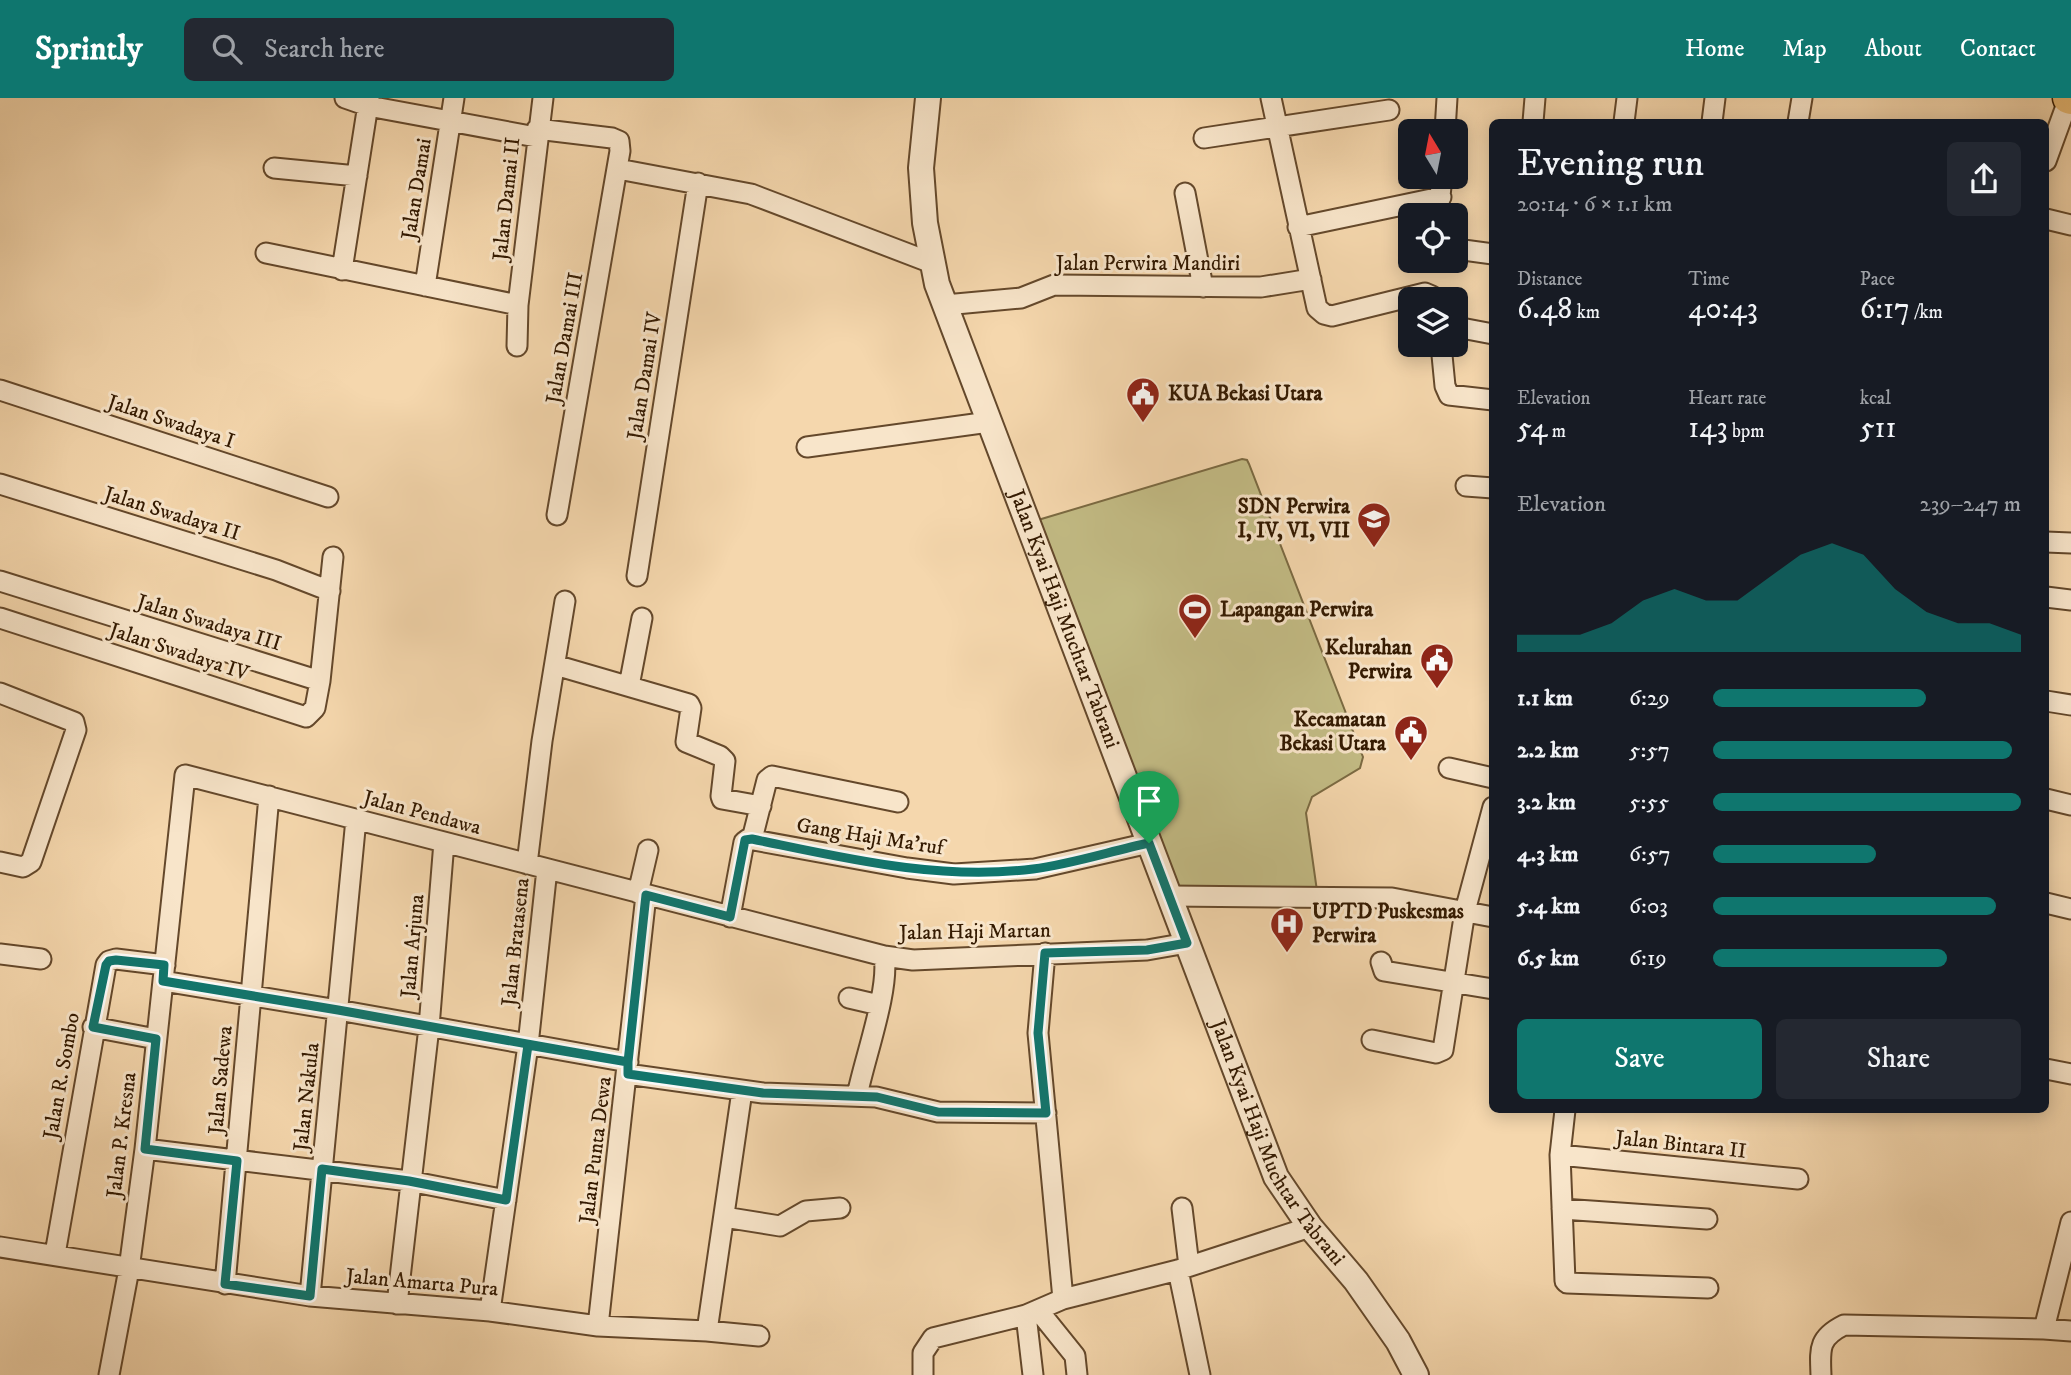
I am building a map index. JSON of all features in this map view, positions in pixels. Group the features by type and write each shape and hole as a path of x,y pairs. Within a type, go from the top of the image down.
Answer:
{"street":[{"path":"345,98 450,122 537,133"},
{"name":"Jalan Damai","path":"425,286 454,98"},
{"name":"Jalan Damai II","path":"517,346 518,304 543,98"},
{"name":"Jalan Kyai Haji Muchtar Tabrani","path":"928,98 921,168 925,223 932,263 945,305 1276,1177 1310,1227 1363,1291 1398,1341 1416,1375"},
{"path":"1271,98 1317,308 1332,316 1398,300"},
{"path":"1446,119 1447,98"},
{"path":"1532,119 1534,98"},
{"path":"1624,119 1627,98"},
{"path":"1712,119 1715,98"},
{"path":"1798,119 1802,98"},
{"path":"2049,154 2069,98"},
{"path":"342,270 368,102"},
{"path":"1204,138 1389,110"},
{"name":"Jalan Damai III","path":"537,133 612,138 619,141 618,169 557,515"},
{"path":"274,168 356,176"},
{"path":"618,169 743,192 932,263"},
{"name":"Jalan Damai IV","path":"638,576 698,183"},
{"path":"1185,193 1203,287"},
{"path":"1298,227 1441,196"},
{"path":"2049,220 2071,225"},
{"path":"1468,251 1489,253"},
{"path":"266,253 518,304"},
{"name":"Jalan Perwira Mandiri","path":"945,305 1021,298 1054,285 1261,287 1311,279"},
{"path":"1468,329 1489,333"},
{"path":"1442,357 1445,386 1449,395 1489,400"},
{"name":"Jalan Swadaya I","path":"0,390 328,497"},
{"path":"807,447 989,422"},
{"name":"Jalan Swadaya II","path":"0,484 276,570 330,591"},
{"path":"1466,486 1489,488"},
{"path":"2049,542 2071,543"},
{"path":"320,681 333,557"},
{"name":"Jalan Swadaya III","path":"0,581 320,681"},
{"path":"2049,597 2071,600"},
{"path":"527,864 565,601"},
{"name":"Jalan Swadaya IV","path":"0,618 306,716 315,708 320,681"},
{"path":"629,686 642,618"},
{"path":"555,665 689,704 691,708 686,743 720,756 725,761 722,799 761,806"},
{"path":"0,693 74,722 76,730 29,865 23,867 0,862"},
{"path":"2049,701 2071,705"},
{"path":"1449,768 1489,777"},
{"name":"Jalan Pendawa","path":"186,775 642,894"},
{"name":"Jalan P. Kresna","path":"109,1375 129,1269 145,1149 186,775"},
{"path":"730,917 744,842 752,839 767,780 772,776 898,802"},
{"name":"Jalan Sadewa","path":"225,1284 269,796"},
{"path":"2049,800 2071,805"},
{"name":"Jalan Nakula","path":"310,1296 356,819"},
{"name":"Gang Haji Ma'ruf","path":"752,839 868,862 954,874 1034,869 1149,843"},
{"name":"Jalan Arjuna","path":"397,1304 409,1181 429,1027 444,842"},
{"path":"1372,1040 1440,1053 1443,1050 1465,911 1488,847"},
{"name":"Jalan Punta Dewa","path":"598,1326 628,1068 648,850"},
{"name":"Jalan Bratasena","path":"490,1311 528,1045 547,869"},
{"name":"Jalan Haji Martan","path":"642,894 884,956 912,960 1147,950 1187,943"},
{"path":"1169,896 1392,898 1489,916"},
{"path":"2049,904 2071,909"},
{"path":"1045,953 1038,1033 1063,1299"},
{"path":"0,954 41,959"},
{"path":"857,1096 880,1005 886,965 884,956"},
{"name":"Jalan R. Sombo","path":"55,1254 106,965 109,961 116,960 164,973"},
{"path":"1381,962 1384,971 1489,988"},
{"path":"164,973 251,996 528,1045 742,1091 877,1097 938,1112 1046,1113"},
{"path":"849,998 880,1005"},
{"path":"93,1027 156,1039"},
{"path":"2049,1070 2071,1074"},
{"path":"707,1331 742,1091"},
{"path":"1564,1113 1560,1156 1564,1278 1567,1283 1708,1288"},
{"path":"145,1149 409,1181 506,1200"},
{"name":"Jalan Bintara II","path":"1560,1156 1798,1179"},
{"path":"724,1217 780,1226 806,1211 840,1208"},
{"path":"1182,1208 1184,1268 1200,1375"},
{"path":"1562,1209 1707,1219"},
{"path":"2044,1329 2071,1222"},
{"path":"923,1375 923,1353 933,1338 1032,1312 1063,1299 1184,1268 1310,1227"},
{"name":"Jalan Amarta Pura","path":"0,1247 310,1296 490,1311 598,1326 759,1336"},
{"path":"1032,1312 1033,1375"},
{"path":"1032,1312 1075,1356 1077,1375"},
{"path":"1821,1375 1820,1347 1829,1332 1843,1325 2071,1331"}],"shaded area":[{"name":"Lapangan Perwira","path":"1242,459 1249,464 1363,757 1360,768 1312,797 1306,813 1318,898 1169,896 1028,523"}],"place":[{"name":"KUA Bekasi Utara","path":"1143,424"},
{"name":"SDN Perwira I, IV, VI, VII","path":"1374,549"},
{"name":"Lapangan Perwira","path":"1195,640"},
{"name":"Kelurahan Perwira","path":"1437,690"},
{"name":"Kecamatan Bekasi Utara","path":"1411,762"},
{"name":"UPTD Puskesmas Perwira","path":"1287,954"}],"route":[{"path":"1149,843 1034,869 954,874 906,869 752,839 745,840 730,917 646,895 628,1062 528,1045 338,1010 163,981 164,965 116,960 109,961 106,965 93,1027 156,1039 145,1149 237,1161 225,1284 310,1296 322,1169 409,1181 506,1200 528,1045 626,1061 628,1062 628,1074 742,1091 877,1097 938,1112 1046,1113 1038,1033 1045,953 1147,950 1187,943 1149,843"}]}
